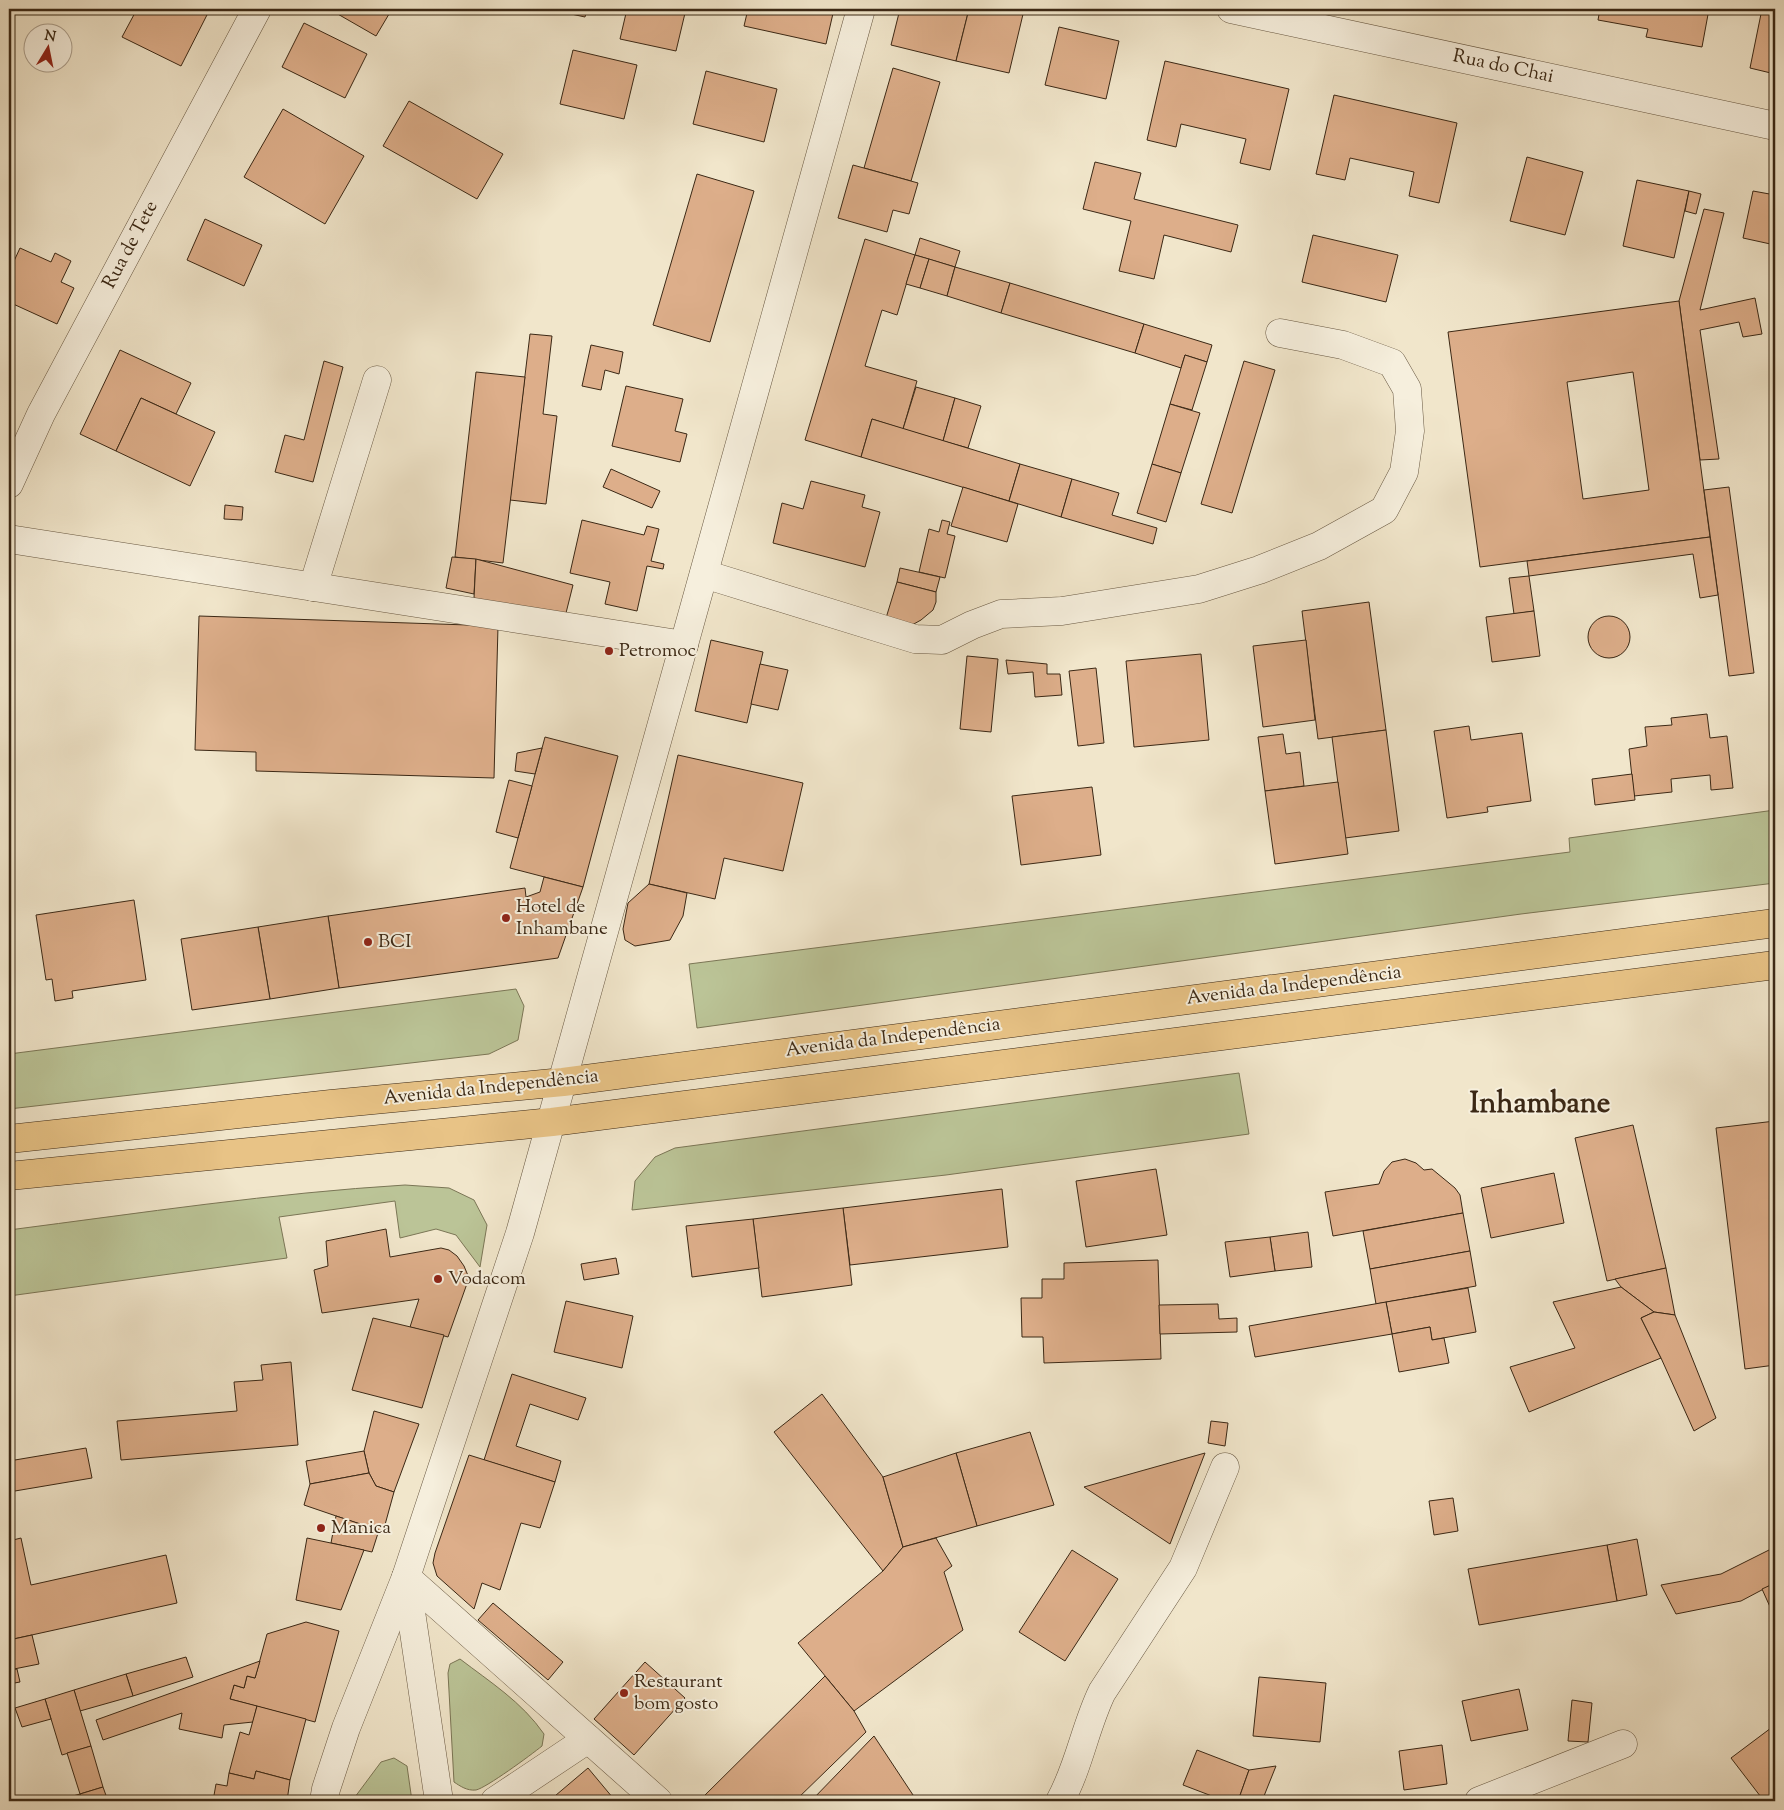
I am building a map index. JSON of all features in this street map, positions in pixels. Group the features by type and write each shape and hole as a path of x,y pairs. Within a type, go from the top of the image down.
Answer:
{"main road":[{"name":"Avenida da Independência","path":"9,1139 331,1104 563,1082 1775,923"},
{"name":"Avenida da Independência","path":"9,1176 552,1122 1775,965"}],"street":[{"name":"Rua de Tete","path":"9,484 41,414 257,9"},
{"path":"324,1801 326,1789 346,1728 406,1577 520,1233 861,9"},
{"name":"Rua do Chai","path":"1231,9 1775,126"},
{"path":"704,574 915,639 942,640 972,625 1001,614 1062,611 1199,589 1259,570 1320,546 1384,510 1404,472 1410,431 1407,389 1392,363 1343,345 1280,333"},
{"path":"313,587 377,380"},
{"path":"9,539 684,645"},
{"path":"1060,1801 1068,1786 1095,1706 1102,1692 1183,1568 1225,1467"},
{"path":"406,1577 658,1801"},
{"path":"406,1577 439,1801"},
{"path":"495,1801 588,1739"},
{"path":"1479,1801 1623,1744"}],"green space":[{"path":"1775,810 1775,883 1521,914 697,1028 689,964 1570,852 1569,838"},
{"path":"516,989 524,1006 518,1040 489,1054 9,1109 9,1054"},
{"path":"1239,1073 1249,1134 946,1175 632,1210 635,1181 655,1157 675,1148"},
{"path":"405,1185 449,1188 474,1200 487,1225 480,1267 456,1235 436,1229 400,1238 395,1201 279,1217 287,1258 9,1296 9,1230 256,1198"},
{"path":"460,1659 516,1702 544,1734 542,1746 498,1778 476,1790 461,1787 454,1782 448,1673 450,1664"},
{"path":"394,1758 407,1766 412,1801 352,1801 381,1762"}],"building":[{"path":"137,9 210,9 181,66 122,37"},
{"path":"329,9 392,9 376,36"},
{"path":"548,9 587,9 585,17"},
{"path":"627,9 686,9 676,51 620,39"},
{"path":"748,9 834,9 826,44 744,26"},
{"path":"900,9 969,9 956,61 891,45"},
{"path":"969,9 1024,10 1009,73 956,61"},
{"path":"1525,9 1546,9 1545,13"},
{"path":"1600,9 1709,9 1702,47 1646,37 1648,29 1598,20"},
{"path":"1762,9 1775,9 1775,74 1750,68"},
{"path":"304,23 367,54 345,98 282,67"},
{"path":"1059,27 1119,41 1106,99 1045,85"},
{"path":"573,50 637,65 624,119 560,104"},
{"path":"1165,61 1289,89 1270,170 1240,163 1246,139 1181,124 1176,147 1147,140"},
{"path":"893,68 940,82 911,181 864,168"},
{"path":"706,71 777,89 764,142 693,124"},
{"path":"1334,95 1457,123 1439,203 1409,196 1414,172 1350,158 1345,180 1316,174"},
{"path":"409,101 503,154 477,199 383,146"},
{"path":"283,109 364,156 325,224 244,177"},
{"path":"1527,157 1583,172 1565,235 1510,221"},
{"path":"1095,162 1141,173 1134,199 1238,225 1231,252 1164,235 1154,279 1119,271 1131,221 1083,209"},
{"path":"853,165 918,183 909,214 893,210 887,232 838,218"},
{"path":"697,174 754,191 710,342 653,325"},
{"path":"1637,180 1689,191 1674,258 1623,246"},
{"path":"1689,191 1701,194 1696,214 1685,211"},
{"path":"1753,191 1775,195 1775,245 1743,238"},
{"path":"1704,209 1724,213 1700,310 1755,298 1762,334 1743,337 1739,322 1700,330 1719,459 1700,460 1679,301"},
{"path":"205,219 262,245 244,286 187,260"},
{"path":"1313,235 1398,255 1386,302 1302,282"},
{"path":"920,238 960,251 955,267 915,255"},
{"path":"865,239 915,255 897,315 882,310 865,366 917,381 903,429 872,419 861,457 805,440"},
{"path":"20,248 51,262 55,253 71,261 61,282 74,288 57,324 11,303 13,299 9,297 9,272"},
{"path":"915,255 929,259 920,288 906,284"},
{"path":"929,259 955,267 947,296 920,288"},
{"path":"955,267 1010,283 1001,313 947,296"},
{"path":"1010,283 1144,324 1135,353 1001,313"},
{"path":"1679,301 1710,537 1480,567 1448,332","holes":["1633,372 1649,490 1583,499 1567,382"]},
{"path":"1144,324 1212,345 1207,362 1185,355 1181,368 1135,353"},
{"path":"530,334 552,336 543,414 557,416 546,504 510,500"},
{"path":"591,345 623,352 619,374 605,370 601,390 582,386"},
{"path":"120,350 191,383 176,414 141,398 116,451 80,434"},
{"path":"1185,355 1207,362 1192,410 1170,404"},
{"path":"324,361 343,367 313,482 275,472 285,435 304,440"},
{"path":"1244,361 1275,370 1232,513 1201,504"},
{"path":"476,372 525,377 503,563 455,557"},
{"path":"626,386 683,399 675,431 687,434 680,462 612,446"},
{"path":"916,387 955,398 943,441 903,429"},
{"path":"141,398 215,432 190,486 116,451"},
{"path":"955,398 981,406 968,448 943,441"},
{"path":"1170,404 1200,413 1181,473 1152,464"},
{"path":"872,419 1020,464 1009,501 861,457"},
{"path":"1020,464 1072,479 1061,517 1009,501"},
{"path":"1152,464 1181,473 1166,522 1137,513"},
{"path":"611,469 660,491 652,508 603,487"},
{"path":"1072,479 1119,493 1112,515 1157,528 1153,544 1061,517"},
{"path":"811,481 865,495 862,507 880,512 865,567 773,543 782,503 803,509"},
{"path":"963,487 1018,504 1007,542 951,526"},
{"path":"1729,487 1754,673 1729,676 1704,490"},
{"path":"225,505 243,507 242,520 224,519"},
{"path":"582,520 644,535 647,526 659,529 651,561 664,564 663,569 647,566 637,611 605,604 610,582 570,573"},
{"path":"942,520 950,522 947,534 955,536 945,578 919,572 929,529 939,532"},
{"path":"1710,537 1718,595 1700,598 1693,554 1529,576 1527,561"},
{"path":"452,557 476,559 474,594 446,588"},
{"path":"476,559 573,585 564,621 474,598"},
{"path":"900,568 940,577 936,592 897,582"},
{"path":"1529,576 1534,611 1514,614 1509,578"},
{"path":"897,582 936,592 936,602 933,610 912,625 886,618"},
{"path":"1369,602 1386,730 1318,739 1302,611"},
{"path":"1534,611 1540,656 1492,662 1486,617"},
{"path":"199,616 498,626 494,778 256,771 256,752 195,750"},
{"path":"1609,616 1624,622 1630,637 1624,652 1609,658 1594,652 1588,637 1594,622"},
{"path":"711,640 763,652 747,723 695,711"},
{"path":"1306,640 1315,720 1263,727 1253,646"},
{"path":"1201,654 1209,740 1134,747 1126,661"},
{"path":"967,656 998,659 991,732 960,729"},
{"path":"1006,660 1047,664 1047,674 1060,674 1062,695 1035,697 1033,672 1008,674"},
{"path":"760,664 788,670 778,710 751,704"},
{"path":"1096,668 1104,743 1078,746 1069,671"},
{"path":"1707,714 1710,738 1727,736 1733,788 1711,790 1710,775 1671,779 1672,792 1634,796 1629,749 1647,746 1645,727 1672,725 1671,718"},
{"path":"1469,726 1471,740 1522,733 1531,801 1487,807 1488,812 1447,818 1434,731"},
{"path":"1386,730 1399,831 1345,838 1332,737"},
{"path":"1283,734 1286,754 1300,752 1304,786 1265,791 1258,737"},
{"path":"545,737 618,756 583,887 510,868"},
{"path":"542,748 535,774 515,771 517,753"},
{"path":"678,755 803,783 783,871 724,858 715,899 649,884"},
{"path":"1632,774 1635,800 1595,805 1592,779"},
{"path":"509,780 532,786 518,838 496,832"},
{"path":"1338,782 1348,854 1275,864 1265,791"},
{"path":"1092,787 1101,855 1021,865 1012,796"},
{"path":"544,877 583,887 558,958 339,988 328,916 525,888 526,897 540,892"},
{"path":"649,884 687,893 683,916 670,940 635,946 625,940 623,929 628,903"},
{"path":"134,900 146,980 72,991 73,998 55,1001 52,979 46,980 36,915"},
{"path":"328,916 339,988 270,999 258,927"},
{"path":"258,927 270,999 192,1010 181,939"},
{"path":"1775,1121 1775,1365 1745,1369 1716,1128"},
{"path":"1633,1125 1666,1268 1607,1281 1575,1138"},
{"path":"1405,1159 1416,1163 1424,1170 1432,1169 1455,1188 1460,1195 1463,1213 1333,1236 1325,1192 1379,1184 1384,1171 1392,1162"},
{"path":"1156,1169 1167,1235 1086,1247 1076,1181"},
{"path":"1554,1173 1564,1223 1491,1238 1481,1188"},
{"path":"1002,1189 1008,1247 850,1265 843,1208"},
{"path":"843,1208 852,1285 762,1297 753,1219"},
{"path":"1463,1213 1470,1251 1370,1269 1363,1231"},
{"path":"753,1219 759,1268 692,1277 686,1226"},
{"path":"386,1229 390,1257 441,1248 449,1250 457,1256 464,1266 469,1278 448,1337 410,1327 419,1299 322,1313 314,1270 328,1266 326,1241"},
{"path":"1308,1232 1312,1267 1275,1271 1270,1237"},
{"path":"1270,1237 1275,1271 1230,1277 1225,1242"},
{"path":"1470,1251 1476,1286 1376,1304 1370,1269"},
{"path":"616,1258 619,1274 584,1280 581,1264"},
{"path":"1158,1260 1161,1359 1044,1363 1043,1337 1022,1337 1021,1298 1042,1298 1042,1279 1064,1279 1064,1263"},
{"path":"1666,1268 1675,1315 1654,1312 1621,1287 1615,1279"},
{"path":"1621,1287 1654,1312 1641,1318 1661,1358 1529,1412 1510,1367 1575,1348 1553,1302"},
{"path":"1468,1288 1476,1332 1432,1340 1430,1327 1392,1334 1386,1302"},
{"path":"566,1301 633,1316 622,1368 554,1352"},
{"path":"1386,1302 1392,1334 1255,1357 1249,1326"},
{"path":"1218,1304 1219,1319 1237,1318 1237,1332 1160,1334 1159,1305"},
{"path":"1654,1312 1675,1315 1716,1418 1694,1431 1641,1318"},
{"path":"373,1318 444,1335 422,1408 352,1390"},
{"path":"1430,1327 1432,1340 1444,1338 1449,1363 1399,1372 1392,1334"},
{"path":"291,1362 298,1445 121,1460 117,1421 237,1411 234,1382 263,1380 261,1365"},
{"path":"512,1374 586,1398 578,1420 530,1404 516,1446 561,1461 555,1482 484,1460"},
{"path":"822,1394 883,1477 903,1547 883,1571 774,1432"},
{"path":"374,1411 419,1424 394,1492 376,1486 369,1473 364,1451"},
{"path":"1211,1421 1228,1423 1225,1446 1208,1443"},
{"path":"1030,1432 1054,1505 977,1526 956,1453"},
{"path":"86,1448 92,1478 9,1492 9,1461"},
{"path":"364,1451 369,1473 310,1484 306,1461"},
{"path":"956,1453 977,1526 903,1547 883,1477"},
{"path":"1205,1453 1170,1544 1084,1487"},
{"path":"469,1455 555,1482 540,1528 521,1523 500,1590 482,1583 474,1609 437,1576 433,1563"},
{"path":"369,1473 376,1486 394,1492 383,1532 304,1505 310,1484"},
{"path":"1453,1498 1458,1531 1434,1535 1429,1501"},
{"path":"336,1516 379,1530 372,1552 331,1543"},
{"path":"21,1538 31,1585 166,1555 177,1603 9,1640 9,1541"},
{"path":"307,1538 364,1550 341,1610 296,1600"},
{"path":"936,1538 952,1566 944,1572 963,1630 854,1711 798,1643 883,1571 903,1547"},
{"path":"1637,1539 1647,1595 1617,1601 1607,1545"},
{"path":"1607,1545 1617,1601 1479,1625 1468,1569"},
{"path":"1775,1547 1775,1583 1741,1601 1676,1614 1661,1585 1721,1574"},
{"path":"1072,1550 1118,1579 1065,1661 1019,1632"},
{"path":"1775,1583 1775,1607 1771,1609 1762,1589"},
{"path":"493,1603 563,1662 548,1680 478,1620"},
{"path":"306,1622 339,1631 315,1722 230,1699 234,1685 244,1688 247,1676 255,1678 267,1634"},
{"path":"32,1635 39,1664 9,1670 9,1640"},
{"path":"186,1657 193,1677 133,1696 126,1674"},
{"path":"260,1661 255,1678 247,1676 244,1688 234,1685 230,1699 257,1706 253,1722 224,1725 222,1738 179,1729 182,1713 103,1740 96,1720"},
{"path":"645,1662 685,1698 634,1755 594,1719"},
{"path":"17,1669 20,1682 9,1684 9,1670"},
{"path":"126,1674 133,1696 80,1711 74,1690"},
{"path":"825,1676 854,1711 866,1732 795,1801 699,1801"},
{"path":"1259,1677 1326,1683 1320,1742 1253,1736"},
{"path":"1519,1689 1528,1730 1471,1741 1462,1701"},
{"path":"74,1690 91,1746 62,1755 45,1699"},
{"path":"45,1699 51,1719 22,1727 15,1708"},
{"path":"1572,1700 1592,1703 1588,1742 1568,1741"},
{"path":"257,1706 306,1719 290,1780 256,1771 254,1779 229,1773 240,1732 249,1735"},
{"path":"1775,1715 1775,1726 1770,1719"},
{"path":"1775,1725 1775,1801 1764,1801 1731,1758"},
{"path":"874,1736 917,1801 811,1801"},
{"path":"1442,1745 1447,1784 1404,1790 1399,1751"},
{"path":"91,1746 103,1787 80,1794 67,1753"},
{"path":"1197,1750 1249,1770 1238,1801 1225,1801 1183,1785"},
{"path":"1276,1766 1262,1801 1238,1801 1249,1770"},
{"path":"588,1768 613,1798 610,1801 549,1801"},
{"path":"256,1771 290,1780 287,1801 213,1801 216,1784 227,1786 229,1773 254,1779"},
{"path":"103,1787 108,1801 82,1801 80,1794"},
{"path":"80,1794 82,1801 55,1801"}],"place":[{"name":"Petromoc","path":"609,651"},
{"name":"Hotel de Inhambane","path":"506,918"},
{"name":"BCI","path":"368,942"},
{"name":"Vodacom","path":"438,1279"},
{"name":"Manica","path":"321,1528"},
{"name":"Restaurant bom gosto","path":"624,1693"}],"district":[{"name":"Inhambane","path":"1540,1105"}]}
